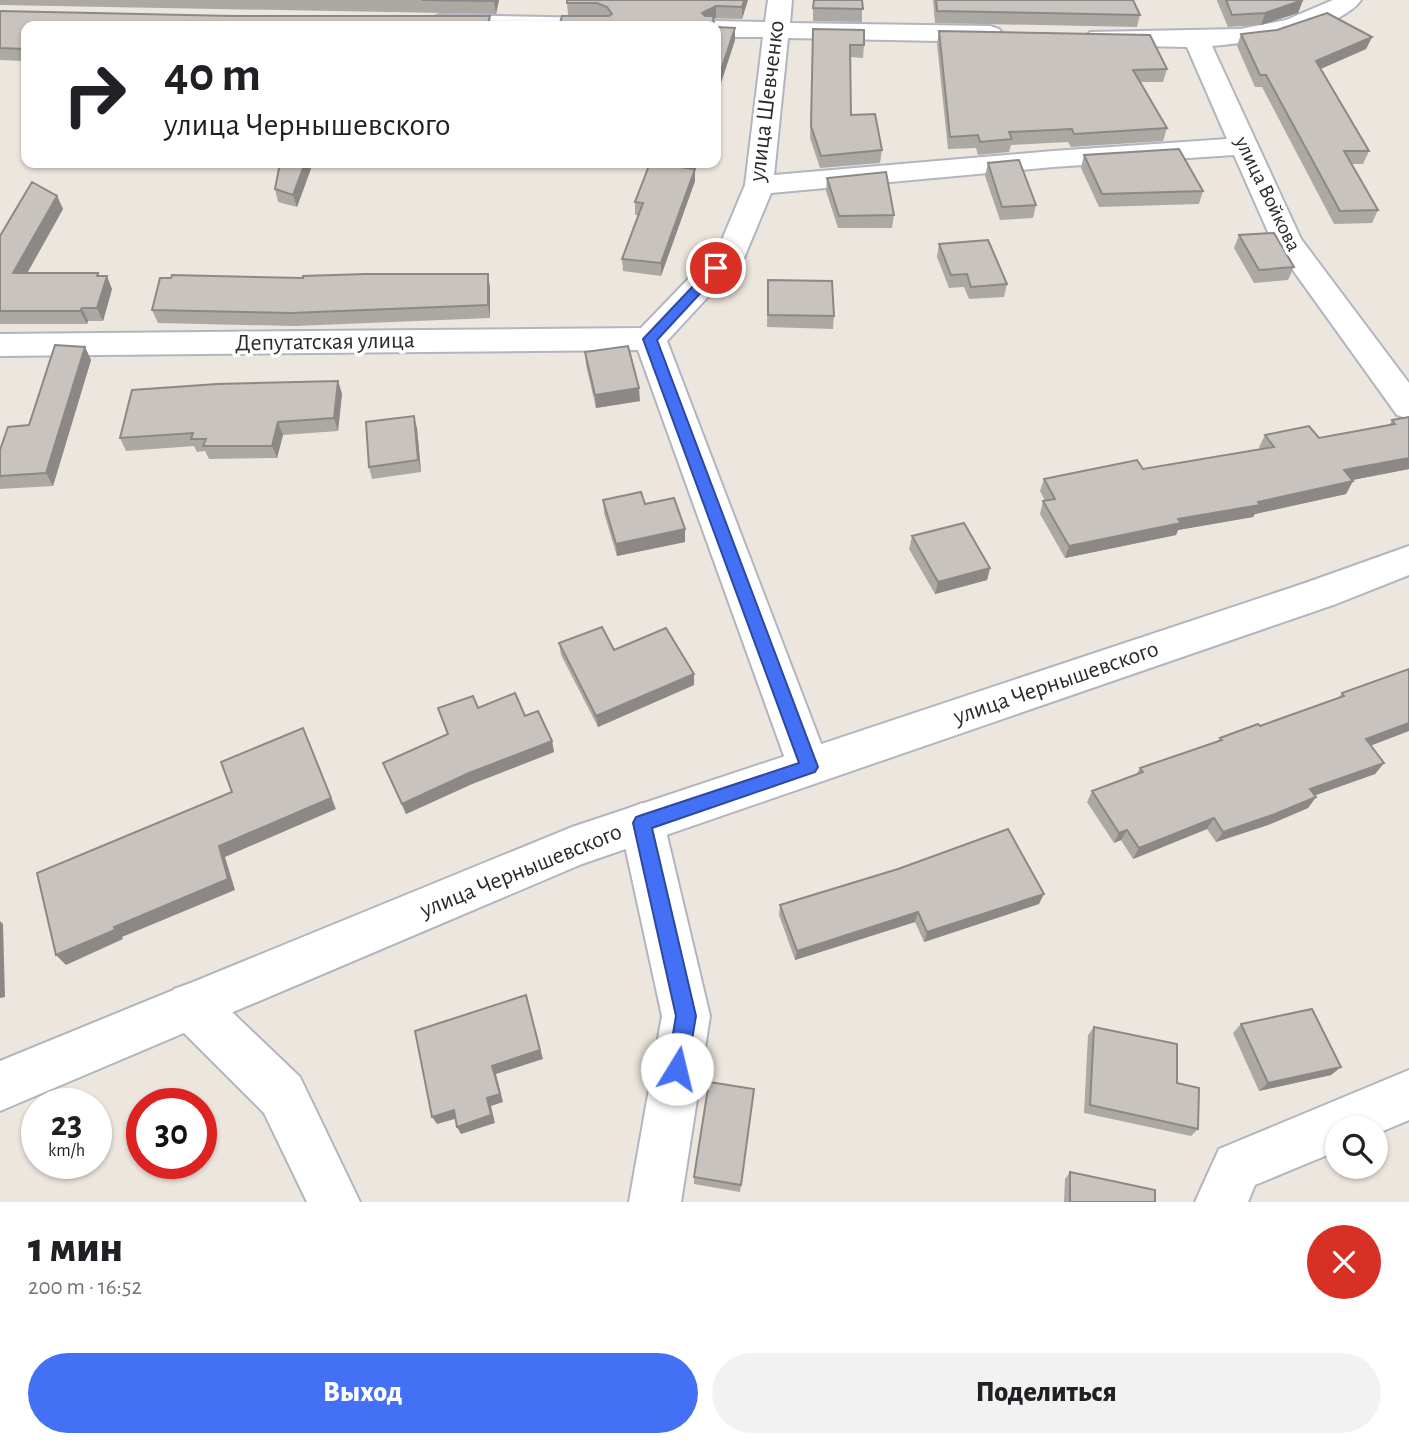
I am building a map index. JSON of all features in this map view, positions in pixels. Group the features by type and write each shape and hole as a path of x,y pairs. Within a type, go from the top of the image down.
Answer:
{"street":[{"name":"улица Шевченко","path":"650,339 733,251 758,184 780,0"},
{"path":"1073,36 1196,38 1263,35 1304,22 1349,0"},
{"path":"721,29 1019,35"},
{"name":"улица Войкова","path":"1196,38 1287,241 1409,407"},
{"path":"758,184 1244,146"},
{"path":"650,339 809,767"},
{"name":"Депутатская улица","path":"0,345 650,339"},
{"name":"улица Чернышевского","path":"0,1086 572,847 1322,593 1409,560"},
{"path":"642,823 686,1016 655,1202"},
{"path":"191,1006 282,1095 334,1202"},
{"path":"1221,1202 1237,1167 1409,1095"}],"building":[{"path":"422,0 495,0 494,1"},
{"path":"567,0 744,0 742,7 716,6 702,13 705,16 713,16 714,21 560,21 562,16 612,14 607,7 597,3 567,3"},
{"path":"814,0 862,0 863,9 813,8"},
{"path":"936,0 1133,0 1140,15 937,11"},
{"path":"1226,0 1303,0 1265,13 1232,15"},
{"path":"0,11 233,16 490,16 488,21 21,21 21,49 0,48"},
{"path":"1327,13 1372,37 1316,61 1369,151 1344,151 1378,210 1340,211 1266,75 1260,75 1241,34 1277,30"},
{"path":"721,27 735,28 721,70"},
{"path":"813,29 864,30 864,45 850,45 851,115 875,114 882,150 821,156 811,126"},
{"path":"939,31 1150,35 1167,69 1133,70 1167,128 1074,134 1072,129 1009,132 1012,139 980,142 978,135 950,137"},
{"path":"1179,149 1203,191 1102,194 1084,155"},
{"path":"1019,160 1036,205 1002,207 988,163"},
{"path":"279,168 303,168 293,195 275,189"},
{"path":"648,168 695,169 661,263 622,259 643,203 635,202"},
{"path":"886,172 894,215 839,216 827,178"},
{"path":"32,182 57,196 13,273 98,273 97,276 107,276 97,308 82,308 80,311 0,311 0,236"},
{"path":"1274,233 1294,267 1259,270 1239,235"},
{"path":"988,240 1007,284 971,287 967,274 951,275 939,244"},
{"path":"366,274 488,274 488,305 291,313 152,310 160,278 171,278 172,275 303,278"},
{"path":"768,280 832,281 834,316 768,315"},
{"path":"55,345 85,347 46,473 0,476 0,450 8,427 29,425"},
{"path":"628,346 639,388 595,395 585,352"},
{"path":"338,381 334,418 278,422 272,446 203,446 206,439 191,439 193,433 120,438 132,390 217,384"},
{"path":"414,416 418,460 369,467 366,422"},
{"path":"1409,417 1409,458 1344,470 1353,481 1258,502 1260,505 1178,519 1181,523 1069,546 1043,501 1055,499 1044,479 1137,460 1143,469 1274,447 1265,435 1309,426 1319,438 1395,424 1392,420"},
{"path":"641,492 645,504 674,498 685,529 616,544 603,500"},
{"path":"964,523 990,568 938,582 912,536"},
{"path":"602,627 614,650 666,628 694,674 596,716 559,643"},
{"path":"1409,669 1409,723 1366,739 1384,763 1310,789 1316,797 1275,814 1223,832 1214,818 1139,848 1127,830 1119,833 1092,791 1143,772 1140,768 1222,740 1220,738 1258,724 1260,726 1344,696 1342,693"},
{"path":"515,693 525,716 538,711 552,741 469,773 402,804 383,763 448,734 438,708 473,696 478,708"},
{"path":"303,728 331,798 219,846 228,879 114,927 115,930 56,955 37,873 232,792 221,762"},
{"path":"1008,829 1044,894 927,932 918,912 797,951 780,905 898,869"},
{"path":"526,995 540,1050 492,1066 500,1094 487,1098 491,1115 457,1127 454,1110 432,1117 415,1031"},
{"path":"1312,1009 1341,1067 1268,1083 1241,1024"},
{"path":"1094,1027 1177,1044 1177,1083 1199,1088 1198,1129 1090,1105"},
{"path":"709,1082 754,1089 741,1185 694,1177"},
{"path":"1070,1172 1155,1190 1155,1202 1070,1202"}],"route":[{"path":"677,1069 686,1016 642,823 809,767 650,339 716,268"}]}
